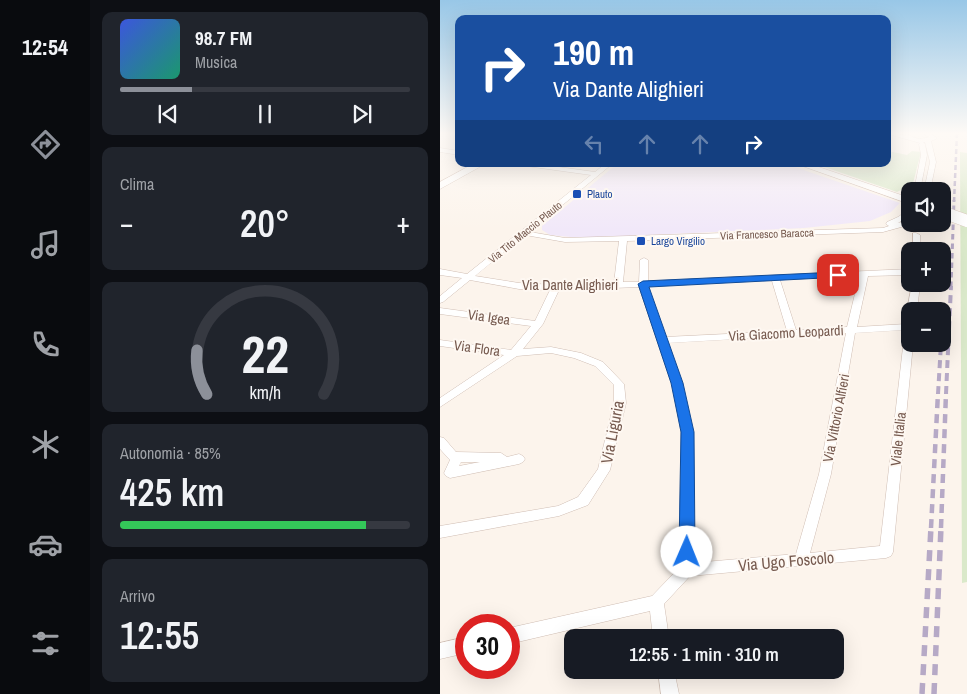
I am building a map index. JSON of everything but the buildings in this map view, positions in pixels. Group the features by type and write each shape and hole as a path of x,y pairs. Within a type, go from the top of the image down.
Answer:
{"main road":[{"path":"440,186 475,167"},
{"path":"811,167 901,198"},
{"path":"951,215 967,221"}],"street":[{"path":"919,182 922,165"},
{"path":"929,182 932,165"},
{"path":"547,167 596,174"},
{"name":"Via Tito Maccio Plauto","path":"440,300 605,167"},
{"name":"Via Francesco Baracca","path":"860,231 901,219"},
{"name":"Via Francesco Baracca","path":"524,233 565,240 883,230 901,225"},
{"path":"916,235 916,242"},
{"path":"618,286 623,238"},
{"path":"520,633 656,602 686,570 687,432 677,383 643,284 644,260"},
{"name":"Via Dante Alighieri","path":"440,272 519,286 556,288 901,272"},
{"name":"Via Vittorio Alfieri","path":"802,560 825,474 851,330 864,274"},
{"path":"775,277 792,332"},
{"path":"440,403 514,352 538,324 556,288"},
{"name":"Via Igea","path":"440,311 538,324"},
{"name":"Via Giacomo Leopardi","path":"661,340 901,327"},
{"name":"Via Flora","path":"440,342 514,352"},
{"name":"Via Liguria","path":"440,532 559,511 583,501 604,470 620,404 619,384 600,364 576,355 552,350 514,352"},
{"name":"Viale Italia","path":"886,552 907,352"},
{"path":"440,441 452,456 457,457"},
{"name":"Via Ugo Foscolo","path":"686,570 886,552"},
{"path":"656,602 660,629"},
{"path":"440,652 455,649"},
{"path":"668,679 670,694"}],"shaded area":[{"path":"613,167 795,167 900,203 891,212 870,221 804,228 581,238 550,235 542,230 542,226"}],"green space":[{"path":"918,165 913,182 901,182 901,190 897,192 825,167"},
{"path":"960,165 967,165 967,582 962,583"}],"railway":[{"path":"954,202 956,165"},
{"path":"951,287 954,200"},
{"path":"946,394 951,292"},
{"path":"938,394 941,352"},
{"path":"931,528 938,393"},
{"path":"941,528 946,393"},
{"path":"922,694 931,527"},
{"path":"934,694 941,527"}],"place":[{"name":"Plauto","path":"577,194"},
{"name":"Largo Virgilio","path":"641,241"}],"route":[{"path":"687,552 687,432 677,383 643,284 838,275"}]}
